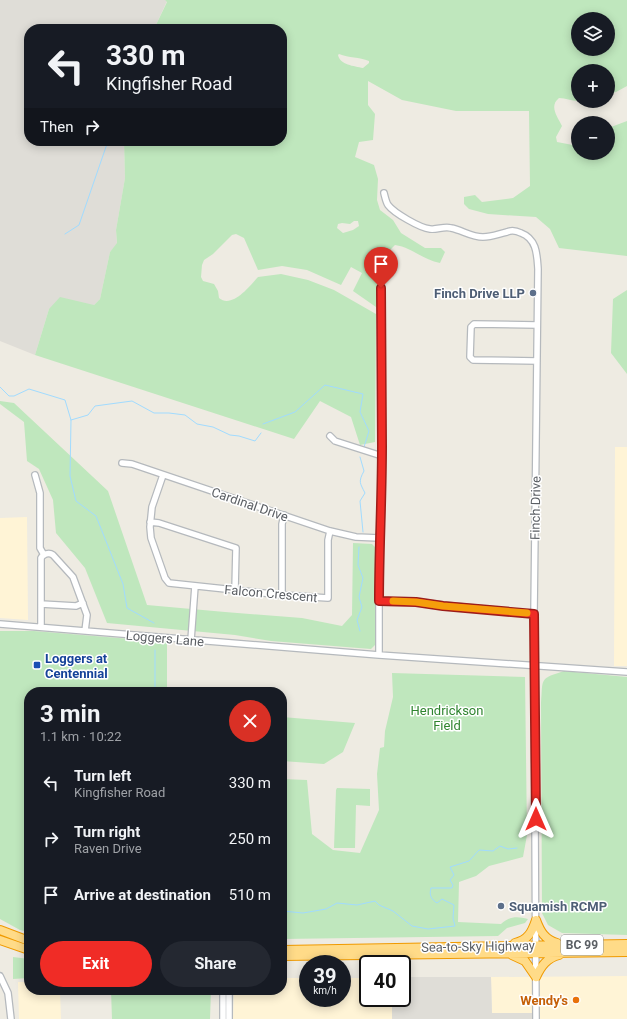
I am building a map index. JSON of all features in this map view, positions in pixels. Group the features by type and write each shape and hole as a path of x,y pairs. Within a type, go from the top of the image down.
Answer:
{"highway":[{"path":"536,920 539,929 546,938 567,949"},
{"path":"536,920 528,937 508,950 525,961 536,976 547,960 567,949"},
{"path":"0,930 24,939"},
{"path":"0,940 24,948"},
{"name":"Sea-to-Sky Highway","path":"567,949 627,944"},
{"name":"Sea-to-Sky Highway","path":"287,956 536,949 627,952"},
{"name":"Sea-to-Sky Highway","path":"287,950 508,950"}],"street":[{"name":"Finch Drive","path":"384,194 386,202 391,208 424,228 449,228 478,237 492,236 511,231 521,232 528,236 534,243 536,252 538,269 534,614 536,1019"},
{"path":"379,655 379,538 381,520 382,456 381,276"},
{"path":"537,325 474,324 471,328 470,357 473,360 537,361"},
{"path":"330,436 336,441 382,456"},
{"name":"Cardinal Drive","path":"122,463 132,464 330,531 356,537 379,538"},
{"path":"35,475 40,493 40,548 44,555"},
{"path":"163,475 152,507 150,522 160,522 236,548 235,590"},
{"path":"282,595 282,524 284,515"},
{"name":"Falcon Crescent","path":"150,522 152,538 167,581 173,584 328,598 328,540 330,531"},
{"path":"44,555 53,555 72,575 87,615 85,631"},
{"path":"41,627 41,558 44,555"},
{"path":"191,640 195,586"},
{"path":"379,601 416,602 443,606 534,614"},
{"path":"41,604 76,606 82,603"},
{"name":"Loggers Lane","path":"0,624 379,655 627,672"},
{"path":"0,976 8,993 11,1019"},
{"path":"223,995 223,1019"},
{"path":"229,995 229,1019"}],"shaded area":[{"path":"0,0 165,0 167,1 156,24 24,24 24,146 124,146 125,178 116,230 117,244 110,252 100,299 94,305 49,309 35,355 0,341"},
{"path":"615,447 627,447 627,666 614,666"},
{"path":"27,517 28,620 0,618 0,518"},
{"path":"627,976 627,1019 534,1019 534,1013 492,1013 491,977"},
{"path":"411,977 491,977 492,1013 534,1013 534,1019 392,1019 392,1007 411,1007"},
{"path":"287,978 299,978 299,1007 351,1007 351,978 359,978 359,1007 392,1007 392,1019 233,1019 234,995 287,995"},
{"path":"18,982 24,982 24,995 60,995 61,1019 19,1019"}],"green space":[{"path":"165,0 627,0 627,86 615,92 615,64 571,64 571,100 559,98 556,101 554,108 562,126 556,137 557,142 571,145 571,160 615,160 615,126 627,121 627,256 559,248 550,229 536,217 488,214 469,209 464,204 464,197 475,195 482,202 513,198 530,186 529,111 456,111 402,100 368,81 368,105 375,114 373,140 359,142 355,157 374,165 378,179 377,200 380,210 393,220 401,233 425,248 441,248 445,252 440,263 401,246 395,245 381,259 379,265 376,307 353,291 362,273 351,267 341,285 307,270 282,266 258,270 244,238 236,234 232,235 213,254 204,260 201,277 203,281 214,284 218,291 219,298 224,301 235,299 258,277 281,274 308,280 334,290 376,314 375,442 360,445 351,417 320,401 294,439 35,355 49,309 60,297 94,305 100,299 110,252 117,243 116,230 125,178 124,146 287,146 287,24 156,24 167,2","holes":["338,55 369,61 369,63 363,68 352,66 341,61","354,221 358,221 359,226 353,230 343,233 337,228 338,224 350,224"]},
{"path":"627,290 627,374 611,353 613,299"},
{"path":"0,401 14,403 108,491 147,605 302,618 342,626 352,615 353,543 372,544 375,547 375,645 371,649 271,641 235,635 107,623 85,568 56,533 53,500 39,469 27,461 24,422 0,404"},
{"path":"0,631 34,631 167,642 167,687 24,687 24,931 0,919"},
{"path":"564,671 627,677 627,935 562,933 548,925 542,913 542,689 546,678"},
{"name":"Hendrickson Field","path":"392,673 525,677 527,835 523,857 489,866 476,876 459,882 458,922 501,924 507,919 514,917 528,919 525,923 507,928 498,936 287,939 287,779 307,780 312,834 333,850 360,853 379,810 377,774 380,748 384,747 385,731 393,697"},
{"path":"287,717 355,723 343,752 324,764 287,761"},
{"path":"337,788 370,789 370,806 356,805 355,848 334,848"},
{"path":"13,957 24,958 24,978 13,979"},
{"path":"111,995 211,995 210,1019 112,1019"}],"waterway":[{"path":"65,234 79,225 106,146"},
{"path":"263,424 295,412 325,385 363,394 360,412 369,431 364,447"},
{"path":"0,387 9,396 14,396 29,389 65,400 71,420 70,476 76,501 96,516 123,584 127,608 154,623"},
{"path":"71,420 88,415 95,406 132,401 154,413 185,415 197,424 213,427 230,435 255,441 261,433"},
{"path":"360,457 364,471 360,482 365,493 360,501 363,532"},
{"path":"359,547 358,565 363,578 359,597 362,607 357,620 360,631"},
{"path":"155,650 155,687"},
{"path":"287,911 303,913 326,909 337,903 357,905 375,901 379,905 393,911 412,926 428,929 455,926 453,918 454,905 442,899 437,903 430,895 431,888 452,888 453,885 450,880 454,875 450,867 469,861 479,850 493,851 500,846 508,849 517,848"}],"slow traffic":[{"path":"393,601 527,613"}],"place":[{"name":"Finch Drive LLP","path":"533,293"},
{"name":"Loggers at Centennial","path":"37,665"},
{"name":"Squamish RCMP","path":"501,906"},
{"name":"Wendy's","path":"576,1000"}],"route":[{"path":"381,288 382,445 381,520 379,538 379,601 416,602 443,606 534,614 536,819"}]}
